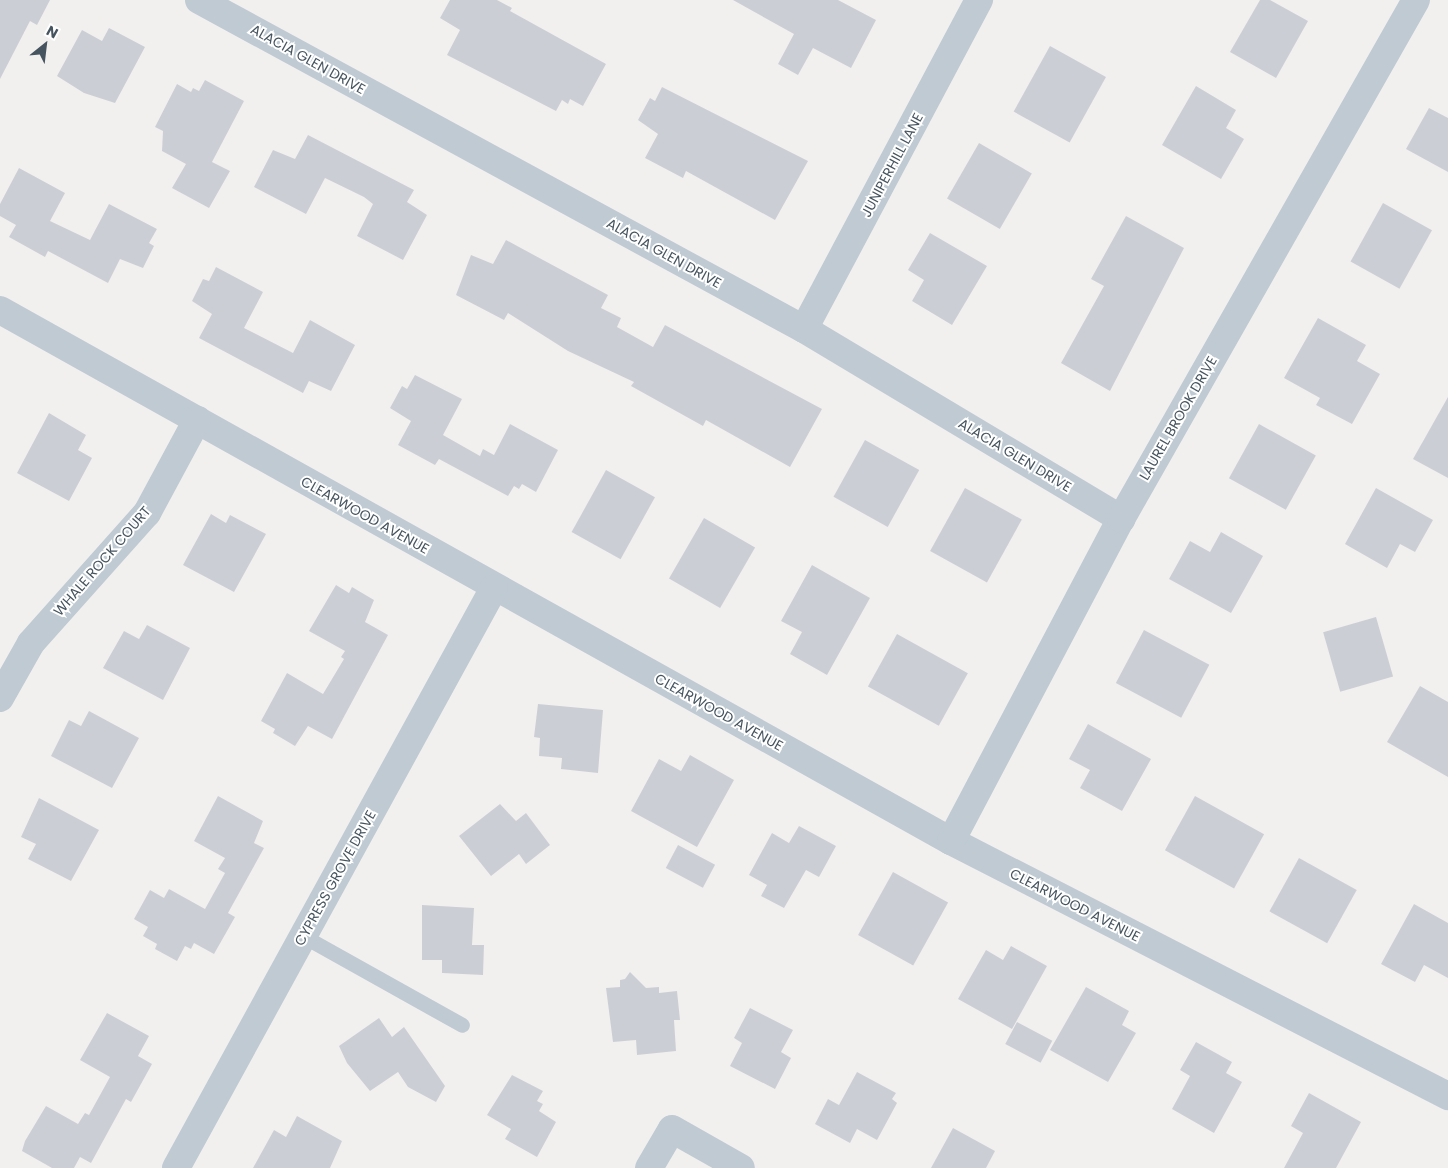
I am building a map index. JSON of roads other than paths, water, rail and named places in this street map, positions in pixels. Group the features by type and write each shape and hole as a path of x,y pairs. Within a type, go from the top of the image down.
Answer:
{"street":[{"name":"ALACIA GLEN DRIVE","path":"199,0 804,329 1121,519"},
{"name":"JUNIPERHILL LANE","path":"804,329 980,0"},
{"name":"LAUREL BROOK DRIVE","path":"951,841 1121,519 1416,0"},
{"name":"CLEARWOOD AVENUE","path":"0,310 494,588 951,841 1448,1096"},
{"name":"WHALE ROCK COURT","path":"0,698 31,642 147,513 197,420"},
{"name":"CYPRESS GROVE DRIVE","path":"176,1168 494,588"},
{"path":"649,1168 672,1130 741,1168"}],"lane":[{"path":"303,936 462,1026"}]}
